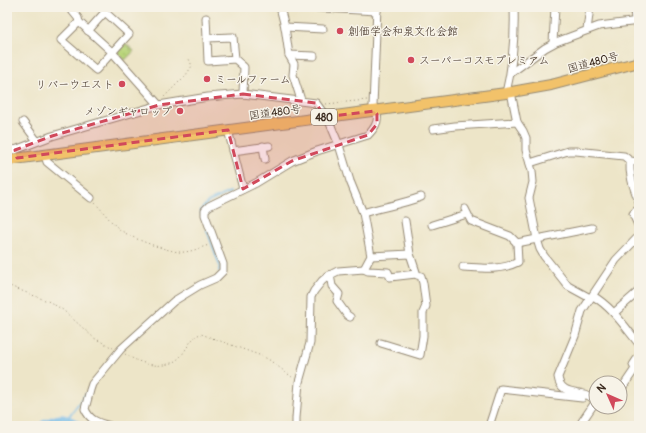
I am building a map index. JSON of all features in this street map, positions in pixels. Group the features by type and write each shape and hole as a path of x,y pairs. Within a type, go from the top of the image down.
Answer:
{"highway":[{"name":"国道480号","path":"13,156 45,155 508,92 552,85 639,62"}],"street":[{"path":"69,7 78,18 79,22 112,52 159,105"},
{"path":"280,7 290,54 294,64 293,75 301,100"},
{"path":"110,426 98,423 92,419 85,409 92,384 119,351 154,318 174,301 200,285 216,278 223,271 223,264 205,215 205,210 209,206 243,189 292,161 368,135 377,124 377,114 374,111 373,100 377,9 305,7"},
{"path":"514,7 515,37 508,92 517,122 526,138 526,150 532,171 533,182 529,198 537,240 544,256 568,286 601,300 614,313 639,344"},
{"path":"553,44 555,7"},
{"path":"587,30 590,7"},
{"path":"511,73 553,44 599,26 637,21 634,7"},
{"path":"79,22 61,40 96,70 129,34 105,12 88,31"},
{"path":"206,18 208,61 236,59"},
{"path":"285,27 323,29"},
{"path":"207,38 233,37 236,59 244,67 243,94"},
{"path":"290,54 314,56"},
{"path":"7,148 13,156 37,141 159,105 208,97 243,94 316,103 326,117 339,145 350,181 364,213 371,256 364,269"},
{"path":"24,122 37,141"},
{"path":"433,129 517,122"},
{"path":"228,130 243,189"},
{"path":"233,151 266,146 265,159"},
{"path":"530,163 568,151 624,156 630,161 639,162"},
{"path":"45,155 47,162 90,198"},
{"path":"630,161 630,179 639,202"},
{"path":"364,213 421,197"},
{"path":"639,208 633,214 639,227"},
{"path":"432,225 466,211 471,221 510,236 517,243 518,262 510,266 496,268 463,267"},
{"path":"382,343 420,355 423,336 423,313 426,306 423,283 420,276 416,274 410,254 405,221"},
{"path":"517,243 592,228"},
{"path":"588,396 565,389 559,384 558,377 575,336 582,311 616,260 639,236"},
{"path":"371,256 410,254"},
{"path":"296,426 299,382 310,343 311,298 314,291 322,281 338,271 364,269 368,271 388,272 390,277 416,274"},
{"path":"330,275 332,286 339,294 337,301 350,317"},
{"path":"614,313 639,291"},
{"path":"634,371 633,365 639,356"},
{"path":"628,380 639,363"},
{"path":"489,426 501,389 588,399"},
{"path":"579,426 588,412"}],"path":[{"path":"159,105 165,96 186,75 192,66 189,59"},
{"path":"318,105 373,100"},
{"path":"90,198 119,229 135,238 179,252 188,252 211,245"},
{"path":"7,285 50,302 63,310 94,338 134,360 149,364 164,365 172,362 180,357 197,335 201,334 268,359 299,382"}],"highlighted area":[{"path":"243,94 316,103 325,117 374,111 377,114 377,124 368,135 292,161 243,189 228,130 17,158 15,150 52,136 159,105"}],"green space":[{"path":"125,43 134,51 125,60 118,53 118,51"}],"waterway":[{"path":"202,216 201,210 208,202 230,192"},
{"path":"207,230 220,266 219,271"},
{"path":"66,420 86,394"},
{"path":"45,426 60,420 76,426"}],"place":[{"name":"創価学会和泉文化会館","path":"340,31"},
{"name":"スーパーコスモプレミアム","path":"411,60"},
{"name":"ミールファーム","path":"207,79"},
{"name":"リバーウエスト","path":"122,84"},
{"name":"メゾンギャロップ","path":"180,111"}]}
